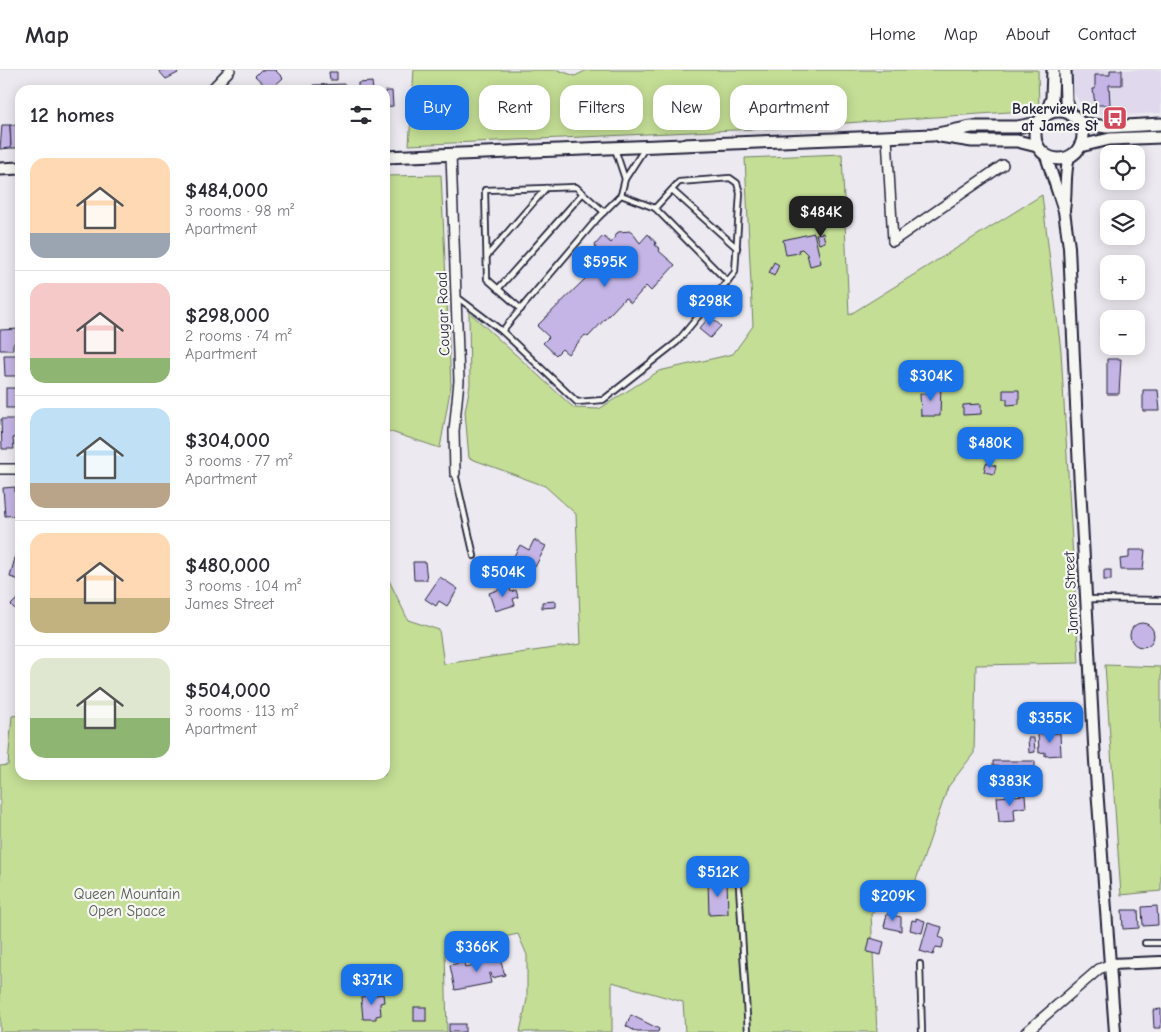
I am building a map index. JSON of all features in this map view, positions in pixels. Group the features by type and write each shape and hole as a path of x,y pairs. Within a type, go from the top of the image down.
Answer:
{"main road":[{"path":"1053,70 1052,98 1035,132 1037,146 1046,156 1056,159 1069,157 1080,146 1110,139 1161,137"},
{"path":"1065,70 1066,101 1082,133 1080,146"},
{"path":"390,157 933,135 971,127 1017,127 1061,112 1076,119 1107,126 1161,124"},
{"path":"933,135 972,141 1017,141 1037,146"},
{"path":"0,169 15,168"}],"street":[{"path":"216,85 230,70"},
{"path":"887,137 893,241 1003,165"},
{"name":"Cougar Road","path":"451,154 459,381 454,431 455,473"},
{"name":"James Street","path":"1046,156 1064,211 1069,247 1095,761 1115,1032"},
{"path":"1064,211 1066,196 1064,176 1069,157"},
{"path":"0,469 15,469"},
{"path":"1026,1032 1099,969 1111,964 1161,962"}],"lane":[{"path":"502,331 604,212 621,195 625,179 646,146"},
{"path":"615,147 625,179"},
{"path":"456,296 502,331 577,402 603,400 677,342 736,272 740,193 737,184 730,178 679,182 655,208"},
{"path":"521,309 487,279 485,190 576,187 604,212"},
{"path":"487,256 546,188"},
{"path":"672,190 737,248"},
{"path":"498,289 583,194"},
{"path":"621,195 655,208 728,282"},
{"path":"455,473 474,556"},
{"path":"1086,599 1161,600"},
{"path":"739,886 748,1032"},
{"path":"1145,943 1161,943"},
{"path":"920,964 922,1032"}],"shaded area":[{"path":"1072,70 1161,70 1161,113 1106,116 1082,107 1073,91"}],"green space":[{"path":"414,70 558,70 575,76 587,70 1038,70 1039,110 847,123 847,85 730,85 730,130 734,130 409,145 410,130 469,130 469,85 413,85"},
{"name":"Queen Mountain Open Space","path":"842,154 849,315 1042,195 1061,351 1079,663 976,665 974,753 948,787 915,883 871,914 877,1032 685,1032 683,1002 612,982 612,1032 520,1032 527,999 527,955 518,934 445,950 447,1032 0,1032 0,766 8,765 12,716 15,716 15,780 390,780 390,582 408,620 439,630 444,664 581,644 576,514 545,486 469,458 465,412 470,385 469,312 574,408 599,409 659,371 733,354 753,326 745,158"},
{"path":"441,175 451,385 440,448 390,432 390,176"},
{"path":"1105,665 1161,667 1161,891 1121,895"}],"building":[{"path":"158,70 176,70 178,73 166,79"},
{"path":"261,70 275,70 283,78 275,85 265,85 255,76"},
{"path":"1110,70 1122,70 1122,85 1109,85 1110,105 1095,105 1093,89 1095,89 1095,75 1110,75"},
{"path":"329,72 337,72 337,80 330,80"},
{"path":"372,82 372,85 358,85 358,83"},
{"path":"345,84 345,85 313,85"},
{"path":"390,91 392,91 393,106 390,106"},
{"path":"2,125 10,125 11,148 0,149"},
{"path":"10,125 15,125 15,148 11,148"},
{"path":"631,231 640,243 648,234 660,249 659,251 675,265 651,291 646,286 631,303 625,298 588,337 585,335 568,354 562,349 556,355 543,343 549,337 537,326 586,278 577,269 593,252 596,247 595,245 603,236 611,243 618,232"},
{"path":"814,233 821,263 810,266 807,254 802,249 798,250 799,253 786,255 783,240"},
{"path":"823,233 825,242 819,244 816,234"},
{"path":"774,262 779,265 774,276 769,273"},
{"path":"710,316 721,326 710,338 699,329"},
{"path":"15,329 13,350 0,350 0,330"},
{"path":"4,355 15,355 15,376 5,376"},
{"path":"1107,359 1121,359 1119,394 1107,394"},
{"path":"941,386 940,416 921,416 920,394 927,394 927,387"},
{"path":"6,388 15,388 15,408 6,408"},
{"path":"1003,390 1019,390 1019,404 1007,405 1007,399 1003,399"},
{"path":"1143,390 1158,390 1160,411 1143,411"},
{"path":"981,404 981,414 963,415 963,405"},
{"path":"1,419 15,419 14,449 2,449"},
{"path":"986,463 996,466 994,474 984,472"},
{"path":"15,487 15,515 5,516 3,488"},
{"path":"534,540 546,546 535,567 514,556 520,545 529,550"},
{"path":"1129,550 1145,550 1143,570 1121,570 1120,559 1129,558"},
{"path":"15,558 15,578 10,577"},
{"path":"413,562 425,562 427,580 414,580"},
{"path":"1104,570 1111,570 1111,580 1104,580"},
{"path":"440,577 458,589 447,606 439,601 436,606 425,599"},
{"path":"509,586 511,592 516,590 518,597 513,599 515,605 495,611 489,593"},
{"path":"15,601 15,609 11,605"},
{"path":"556,601 556,607 542,608 542,602"},
{"path":"1142,623 1151,626 1154,635 1151,644 1142,647 1133,644 1130,635 1133,626"},
{"path":"1060,733 1061,755 1045,756 1045,752 1039,753 1038,734"},
{"path":"1028,738 1034,738 1035,752 1029,753"},
{"path":"993,761 1035,761 1035,772 1004,772 1004,767 993,766"},
{"path":"1025,795 1026,807 1014,809 1015,821 999,822 997,797"},
{"path":"727,880 728,914 709,915 708,881"},
{"path":"1157,906 1158,925 1143,926 1142,907"},
{"path":"1122,910 1138,910 1139,928 1123,929"},
{"path":"887,914 901,917 901,931 884,927"},
{"path":"916,918 925,921 922,933 910,930 912,920 916,921"},
{"path":"928,923 942,927 939,937 944,939 942,948 936,947 933,955 920,951"},
{"path":"495,935 496,941 484,943 483,937"},
{"path":"870,938 884,942 881,955 867,952"},
{"path":"498,953 505,975 492,978 491,973 489,974 491,983 455,990 450,965 464,962 465,968 479,965 478,962 489,960 488,955"},
{"path":"383,994 384,1002 380,1003 381,1015 376,1016 376,1019 363,1019 361,997"},
{"path":"414,1007 426,1007 426,1021 414,1021"},
{"path":"1161,1009 1161,1028 1154,1028 1153,1010"},
{"path":"631,1015 659,1029 658,1032 637,1032 626,1026"},
{"path":"449,1024 465,1024 465,1032 449,1032"}],"place":[{"name":"Bakerview Rd at James St","path":"1115,118"}]}
